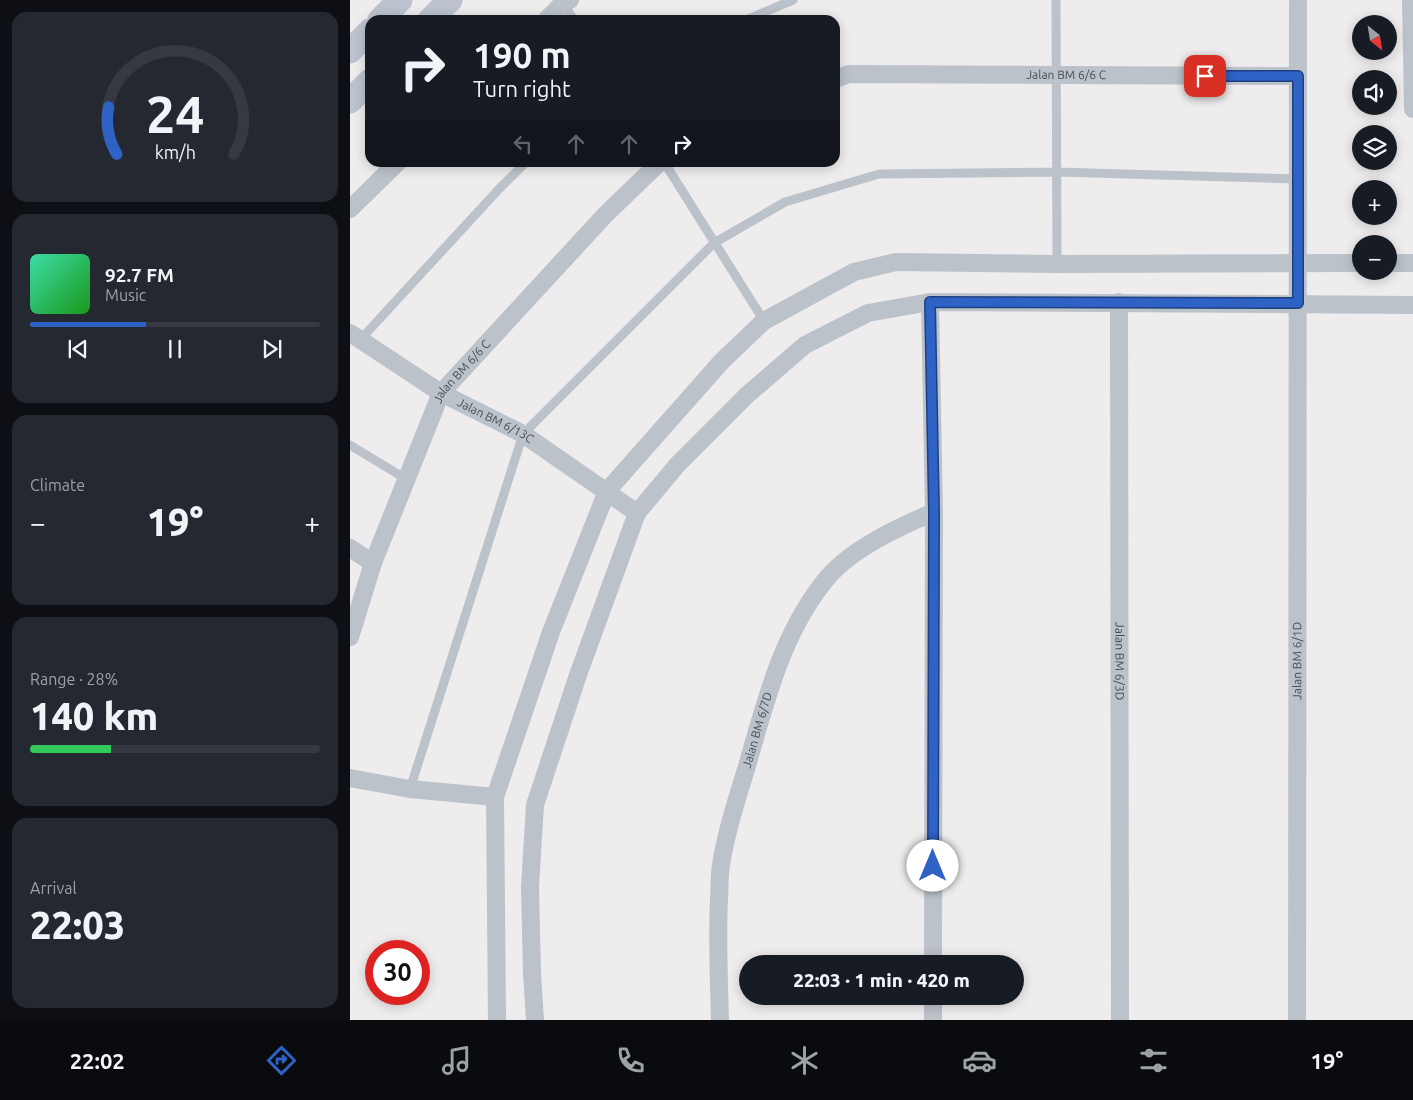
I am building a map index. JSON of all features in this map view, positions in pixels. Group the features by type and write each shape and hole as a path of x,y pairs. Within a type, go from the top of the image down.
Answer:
{"main road":[{"path":"385,15 400,0"},
{"path":"435,15 450,0"},
{"path":"350,51 365,35"},
{"path":"350,101 365,86"}],"street":[{"name":"Jalan BM 6/1D","path":"1297,1020 1298,0"},
{"path":"1411,0 1413,109"},
{"path":"552,15 567,2"},
{"name":"Jalan BM 6/6 C","path":"840,77 849,74 1298,76"},
{"path":"350,209 393,167"},
{"name":"Jalan BM 6/6 C","path":"350,637 374,563 441,393 606,215 657,167"},
{"path":"498,1020 495,797 551,632 607,491 722,361 764,322 854,272 896,262 1057,264 1352,263"},
{"path":"1397,263 1413,263"},
{"path":"535,1020 530,887 535,805 578,675 637,513 678,464 747,395 805,346 868,313 930,302 1413,305"},
{"path":"930,302 934,512 933,955"},
{"name":"Jalan BM 6/3D","path":"1119,302 1120,1020"},
{"name":"Jalan BM 6/13C","path":"355,336 441,393 523,434 637,513"},
{"name":"Jalan BM 6/7D","path":"720,1020 718,922 721,866 738,795 783,652 805,607 830,575 860,549 934,512"},
{"path":"350,548 374,563"},
{"path":"350,778 410,789 495,797"},
{"path":"933,1005 933,1020"}],"lane":[{"path":"758,15 793,0"},
{"path":"1056,0 1057,264"},
{"path":"567,2 572,15"},
{"path":"355,336 521,167"},
{"path":"665,167 764,322"},
{"path":"410,789 523,434 714,243 784,202 879,174 1057,172 1298,179"},
{"path":"350,445 406,479"}],"route":[{"path":"933,866 934,512 930,302 1298,303 1298,76 1205,76"}]}
